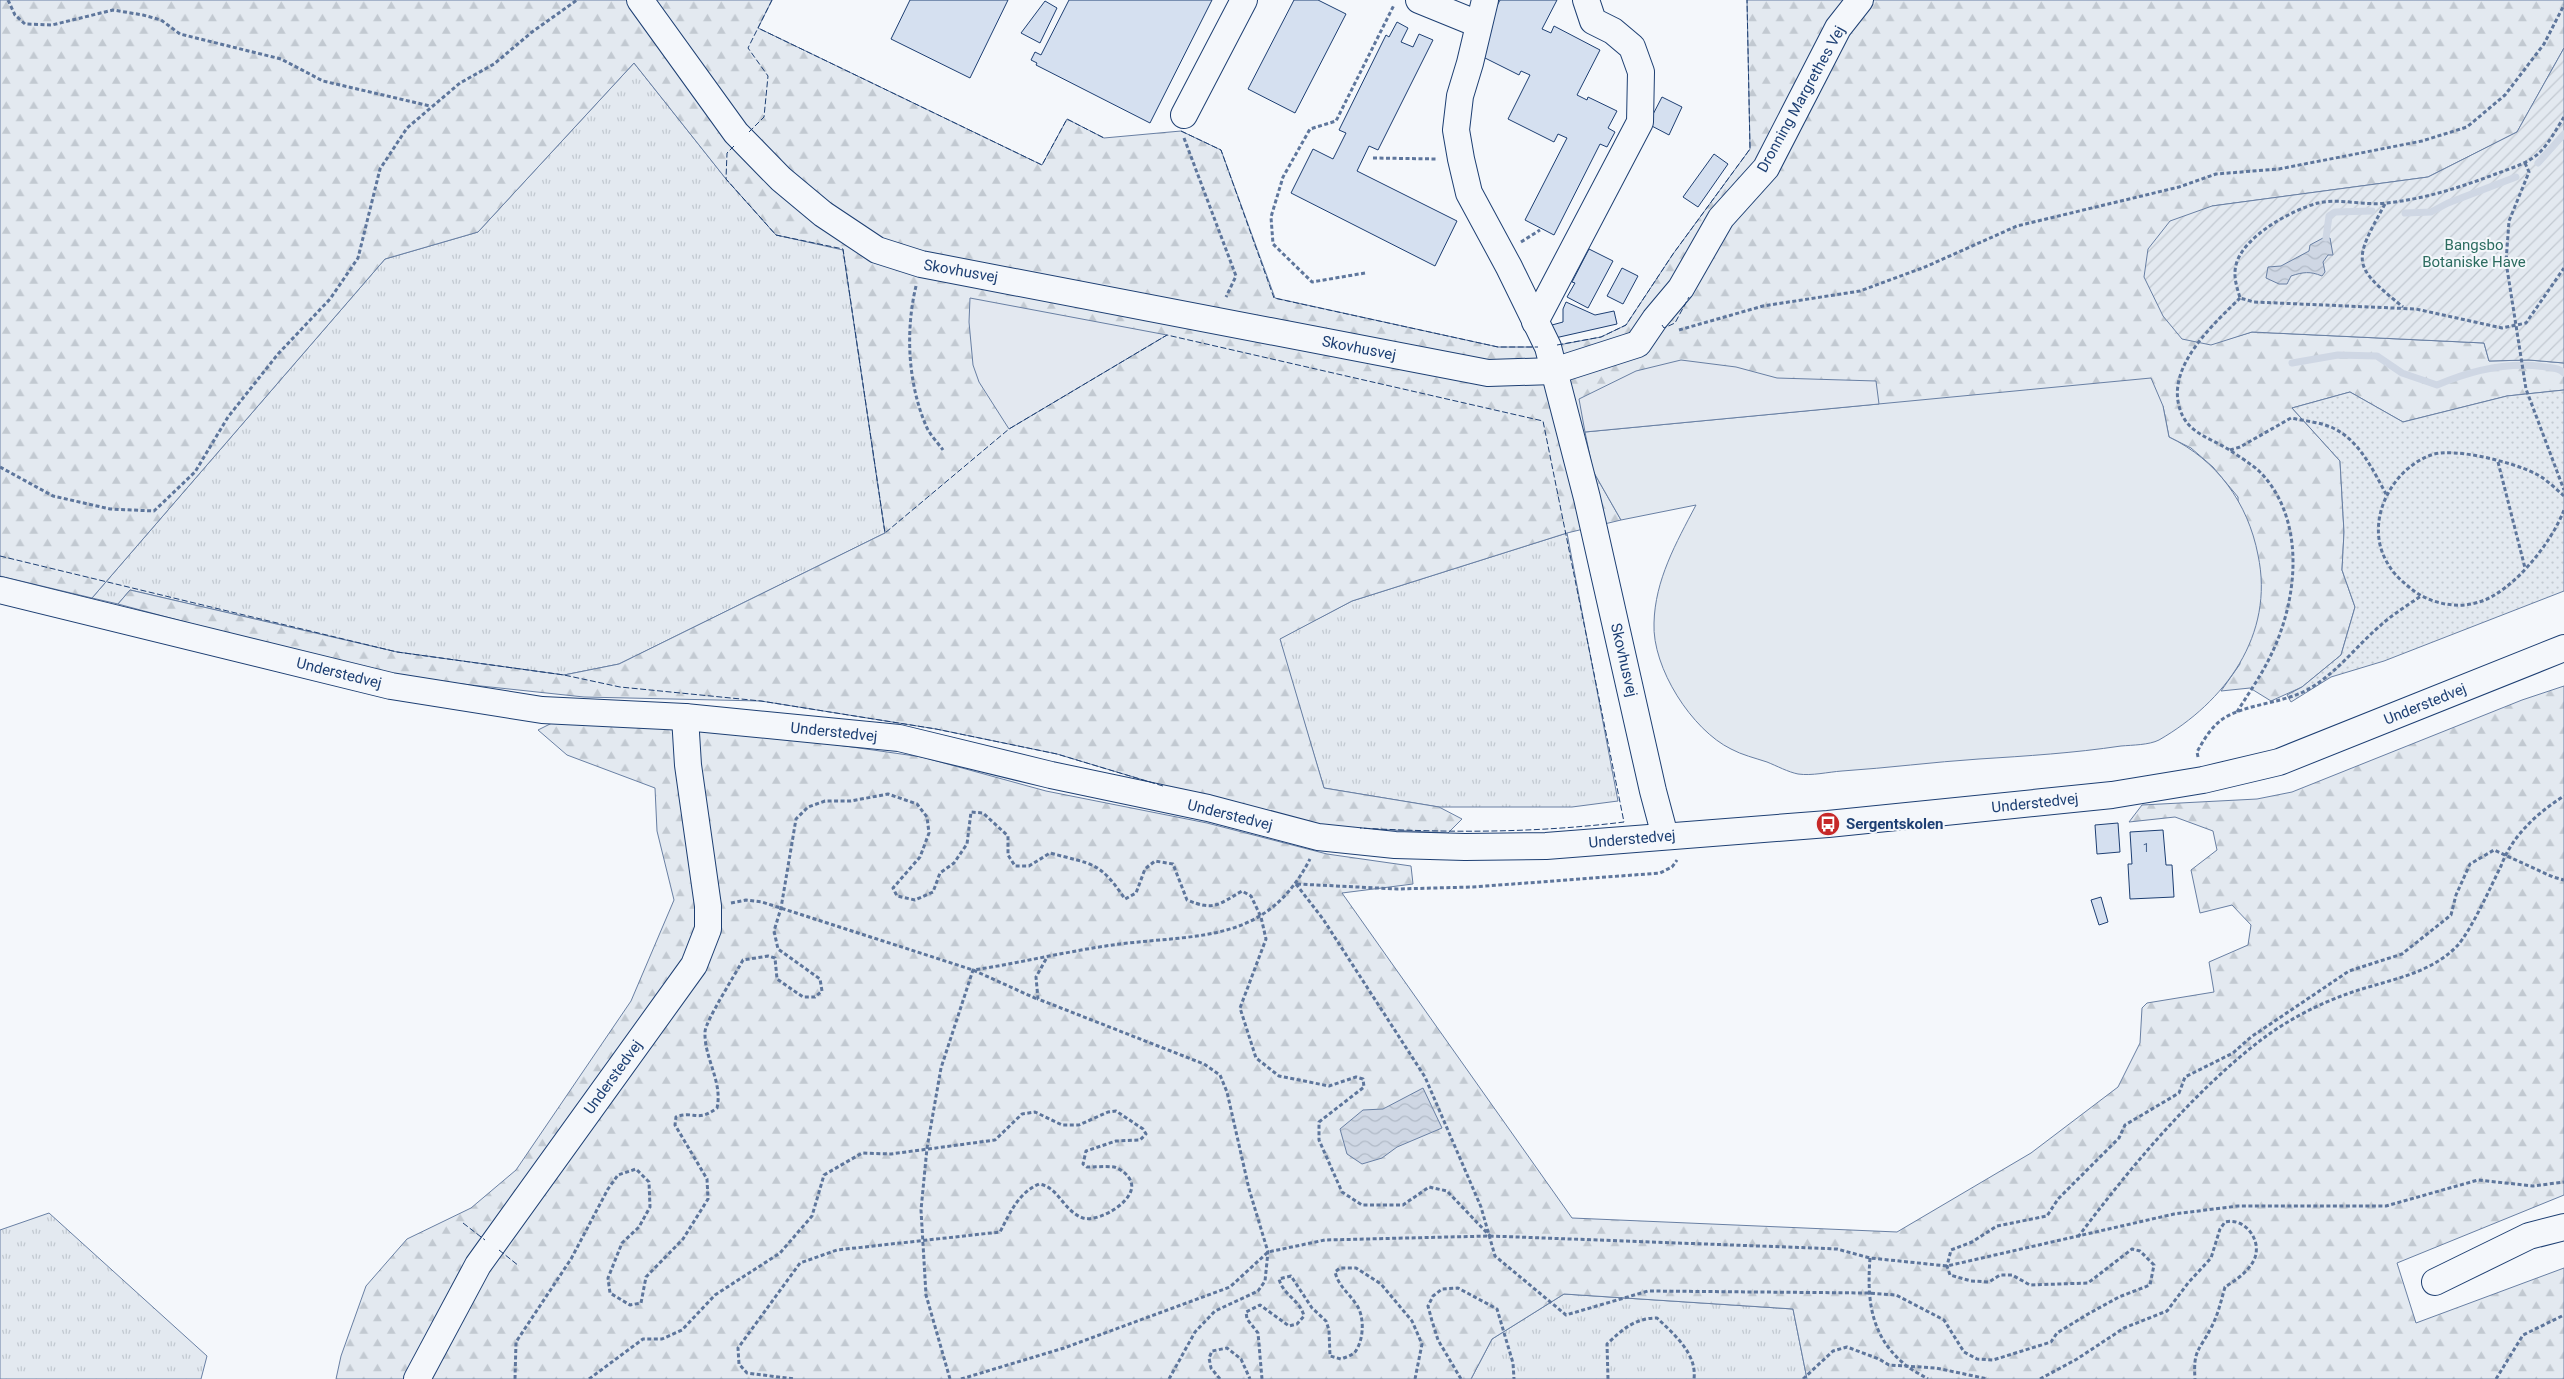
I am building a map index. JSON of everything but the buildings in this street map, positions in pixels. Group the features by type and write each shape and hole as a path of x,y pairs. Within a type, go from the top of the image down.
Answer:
{"street":[{"name":"Skovhusvej","path":"640,0 736,133 781,179 822,214 877,250 921,264 1488,373 1551,359 1587,498 1653,791 1665,836"},
{"path":"1183,123 1244,0"},
{"path":"1419,0 1482,12 1460,96 1456,130 1461,159 1469,193 1509,267 1551,359"},
{"path":"1535,322 1640,122 1640,72 1632,47 1613,31 1594,21 1586,0"},
{"name":"Dronning Margrethes Vej","path":"1551,359 1638,344 1664,325 1681,288 1721,218 1766,168 1838,28 1860,0"},
{"name":"Understedvej","path":"0,590 391,686 542,710 685,717 899,738 1051,775 1208,808 1318,837 1395,845 1466,847 1546,846 1828,824 2092,797 2203,780 2279,762 2564,648"},
{"name":"Understedvej","path":"417,1379 478,1265 694,965 708,929 708,906 688,765 685,717"},
{"path":"2435,1282 2529,1236 2564,1228"}],"path":[{"path":"8,0 14,15 25,24 52,25 113,10 143,14 161,20 180,34 281,59 323,81 430,106"},
{"path":"0,467 53,496 110,509 154,511 195,472 228,417 278,354 336,291 358,258 380,169 407,128 430,106 460,83 494,64 540,26 577,0"},
{"path":"1366,273 1312,282 1273,244 1271,217 1283,177 1310,129 1336,121 1396,0"},
{"path":"1664,325 1762,306 1860,291 1925,267 2017,226 2179,187 2216,174 2279,169 2422,140 2467,127 2505,95 2544,44 2564,8"},
{"path":"2240,298 2235,280 2236,265 2242,250 2275,221 2319,203 2339,200 2385,204 2444,193 2525,163 2539,153 2563,120"},
{"path":"1183,123 1236,276 1214,320"},
{"path":"1373,158 1461,159"},
{"path":"2525,163 2529,172 2507,231 2506,262 2514,326 2526,389 2564,490"},
{"path":"2385,204 2364,244 2363,268 2370,279 2404,308"},
{"path":"921,264 910,317 910,349 920,406 928,430 943,450"},
{"path":"2240,298 2254,302 2416,309 2502,328 2526,323 2564,268"},
{"path":"2237,712 2270,657 2286,614 2294,566 2289,529 2278,499 2259,471 2230,450 2192,430 2179,406 2178,387 2194,347 2207,330 2240,298"},
{"path":"2230,450 2240,447 2291,418 2319,423 2334,428 2350,440 2366,458 2386,494"},
{"path":"2564,496 2533,472 2470,453 2450,452 2432,455 2411,465 2396,480 2386,494 2379,518 2380,542 2387,563 2402,581 2421,596 2444,604 2471,605 2489,599 2508,586 2526,568 2559,523 2564,510"},
{"path":"2498,462 2526,568"},
{"path":"2203,780 2197,752 2207,735 2220,721 2237,712 2281,701 2305,691 2330,674 2381,625 2421,596"},
{"path":"515,1379 516,1342 571,1259 608,1189 618,1175 636,1169 649,1182 650,1207 639,1227 622,1243 608,1278 610,1293 630,1305 642,1303 646,1277 684,1239 708,1199 707,1179 675,1125 676,1117 681,1115 706,1116 717,1108 720,1097 707,1052 705,1030 742,960 768,956 775,958 777,979 803,997 815,997 822,991 820,979 778,949 774,931 781,908 796,819 808,807 825,801 851,801 888,794 917,804 927,817 929,833 920,857 893,888 897,896 914,900 933,892 940,873 954,863 967,844 971,812 983,813 1008,836 1008,855 1015,866 1029,866 1050,853 1096,865 1108,875 1125,900 1136,893 1145,869 1155,861 1173,864 1188,900 1205,907 1219,904 1242,891 1251,896 1261,917 1266,939 1240,1008 1256,1058 1279,1076 1329,1086 1356,1077 1363,1079 1364,1087 1356,1095 1319,1122 1319,1140 1342,1192 1362,1205 1403,1205 1429,1187 1447,1191 1490,1236"},
{"path":"2078,1237 2119,1183 2192,1102 2261,1040 2320,1005 2347,994 2404,977 2444,958 2459,944 2505,855 2518,836 2538,814 2564,796"},
{"path":"1296,884 1396,889 1473,887 1660,873 1672,867 1694,834"},
{"path":"973,970 1046,959 1120,944 1186,940 1240,926 1261,917 1275,906 1296,884 1310,859 1318,837"},
{"path":"1296,884 1323,919 1425,1077 1454,1140 1481,1207 1495,1256 1566,1315 1648,1291 1867,1292 1896,1295 1944,1320 1964,1352 1977,1359 1993,1360 2051,1342 2058,1333 2088,1314 2150,1284 2154,1275 2154,1265 2140,1251 2132,1249 2088,1283 2030,1285 2012,1275 2000,1275 1989,1282 1972,1282 1950,1274 1947,1266 1951,1250 1972,1242 1997,1226 2047,1216 2058,1199 2120,1138 2125,1125 2179,1093 2185,1076 2233,1053 2251,1037 2349,971 2402,954 2452,915 2456,895 2470,864 2494,850 2553,877 2564,880"},
{"path":"708,906 746,900 762,902 973,970 1038,999 1204,1064 1220,1075 1227,1092 1249,1189 1268,1252 1265,1281 1258,1291 1215,1311 1195,1332 1169,1379"},
{"path":"1038,999 1036,977 1046,959"},
{"path":"950,1379 926,1295 921,1210 927,1148 941,1068 973,970"},
{"path":"589,1379 643,1339 662,1339 682,1330 715,1295 780,1253 812,1216 824,1175 862,1154 892,1154 995,1140 1022,1114 1035,1112 1062,1125 1079,1125 1108,1112 1116,1111 1143,1129 1146,1134 1140,1140 1116,1141 1086,1151 1083,1156 1083,1164 1087,1166 1116,1167 1127,1175 1132,1182 1133,1191 1128,1198 1101,1217 1084,1218 1064,1206 1055,1190 1039,1184 1028,1188 1012,1207 1000,1232 837,1250 800,1264 738,1348 739,1364 747,1373 794,1379"},
{"path":"961,1379 1064,1348 1230,1287 1268,1252 1325,1240 1490,1236 1837,1249 1870,1258 1947,1266 2174,1214 2238,1206 2386,1206 2478,1180 2533,1186 2564,1182"},
{"path":"2040,1379 2077,1359 2124,1328 2167,1311 2188,1283 2211,1258 2220,1229 2225,1222 2233,1220 2246,1226 2254,1236 2257,1250 2253,1262 2238,1279 2225,1287 2211,1328 2197,1349 2194,1361 2195,1379"},
{"path":"1870,1258 1867,1292 1877,1331 1901,1362 1928,1379"},
{"path":"1262,1379 1258,1333 1248,1319 1246,1312 1249,1308 1260,1305 1289,1326 1297,1324 1304,1316 1302,1308 1281,1286 1280,1279 1283,1276 1290,1276 1312,1308 1326,1321 1329,1330 1330,1356 1341,1359 1353,1354 1360,1343 1360,1312 1356,1303 1338,1284 1335,1272 1340,1268 1356,1268 1381,1284 1412,1321 1422,1344 1415,1379"},
{"path":"1461,1379 1438,1340 1428,1306 1433,1296 1442,1289 1458,1288 1497,1309 1513,1363 1514,1379"},
{"path":"2496,1379 2523,1335 2564,1315"},
{"path":"1608,1379 1607,1344 1628,1325 1644,1318 1657,1318 1678,1338 1695,1365 1694,1379"},
{"path":"1803,1379 1833,1351 1847,1347 1879,1358 1889,1365 1936,1368 1988,1379"},
{"path":"1220,1379 1212,1368 1209,1358 1212,1351 1226,1348 1241,1359 1250,1379"}],"green space":[{"path":"0,0 772,0 758,28 1042,165 1067,119 1104,138 1181,131 1221,150 1275,298 1498,347 1548,347 1601,337 1626,325 1673,254 1750,149 1747,0 2564,0 2564,48 2517,132 2428,177 2212,206 2211,344 2252,332 2484,343 2489,361 2529,360 2564,363 2564,390 2507,396 2403,422 2350,392 2292,408 2340,461 2344,532 2342,570 2355,607 2341,655 2302,687 2271,701 2250,688 2221,691 2240,664 2238,497 2213,467 2191,448 2169,437 2163,406 1593,471 1621,520 1567,533 1352,601 1280,639 1324,788 1439,807 1462,819 1448,833 1315,826 1220,803 1057,754 936,729 761,701 584,697 387,676 118,604 130,590 397,652 564,675 619,664 885,533 843,250 776,235 726,179 634,63 478,232 385,259 92,598 0,576"},
{"name":"Bangsbo Botaniske Have","path":"2564,48 2564,363 2529,360 2489,361 2484,343 2252,332 2211,345 2182,339 2163,316 2144,277 2148,249 2170,221 2212,206 2428,177 2517,132"},
{"path":"634,63 726,179 776,235 843,249 885,533 619,664 564,675 397,652 130,590 118,604 92,598 385,259 478,232"},
{"path":"2151,378 2163,406 2169,437 2202,458 2228,485 2238,501 2247,518 2253,536 2258,555 2261,584 2259,612 2252,639 2240,663 2224,686 2205,706 2183,724 2159,740 2151,743 2086,751 1798,774 1740,753 1716,740 1702,728 1677,696 1667,678 1655,641 1655,607 1662,577 1668,562 1696,505 1621,520 1593,471 1585,432"},
{"path":"2564,390 2564,591 2384,661 2331,677 2291,702 2287,695 2302,687 2341,655 2355,607 2342,570 2344,532 2340,461 2292,408 2350,392 2403,422 2507,396"},
{"path":"1567,533 1618,801 1572,807 1439,807 1324,788 1279,639 1352,601"},
{"path":"2564,686 2564,1195 2397,1263 2416,1323 2564,1268 2564,1379 1807,1379 1793,1309 1564,1294 1492,1339 1471,1379 336,1379 341,1356 366,1286 407,1239 471,1208 516,1170 631,1001 674,900 657,831 655,788 567,755 538,730 558,720 761,734 922,757 1046,791 1207,823 1327,854 1411,866 1413,884 1342,893 1572,1218 1897,1232 2031,1153 2118,1087 2140,1043 2142,1008 2147,1003 2214,992 2209,962 2248,945 2251,925 2232,905 2200,913 2191,870 2217,850 2213,831 2175,817 2129,822 2142,805 2257,799 2292,792 2522,700"},
{"path":"49,1213 207,1356 201,1379 0,1379 0,1230"},
{"path":"1564,1294 1793,1309 1807,1379 1471,1379 1492,1339"}],"shaded area":[{"path":"970,298 1167,335 1009,429 979,382 973,365 969,322"},
{"path":"1681,360 1736,367 1777,378 1876,381 1879,404 1585,432 1579,399 1636,371"}],"water":[{"path":"2323,238 2330,238 2333,255 2328,255 2323,262 2325,272 2322,276 2310,273 2299,274 2291,276 2287,284 2279,284 2266,278 2268,267 2281,266 2309,251 2310,245"},
{"path":"1423,1088 1442,1128 1397,1147 1382,1158 1362,1164 1347,1154 1340,1129 1363,1110 1383,1109"}],"waterway":[{"path":"2538,163 2564,134"},
{"path":"2405,213 2431,212 2448,203 2516,177"},
{"path":"2326,238 2329,216 2335,212 2372,211"},
{"path":"2292,363 2338,355 2377,356 2402,373 2437,385 2477,371 2504,366 2532,365 2558,369 2564,373"}],"fence":[{"path":"772,0 758,28 1042,165 1067,119 1104,138"},
{"path":"1557,345 1601,337 1626,325 1673,254 1750,149 1747,0"},
{"path":"749,132 764,117 768,76 748,48 758,28"},
{"path":"1181,131 1221,150 1274,298 1498,347 1538,347"},
{"path":"734,146 727,153 726,179 776,235 843,249 885,533 1009,429 1167,335 1543,421 1624,822 1591,826 1492,831 1360,828"},
{"path":"1662,325 1664,328 1675,323 1689,297"},
{"path":"0,556 397,652 564,675 620,687 761,701 936,729 1057,754 1163,786"},
{"path":"463,1223 485,1240"},
{"path":"499,1250 519,1266"}],"place":[{"name":"Sergentskolen","path":"1828,824"}]}
